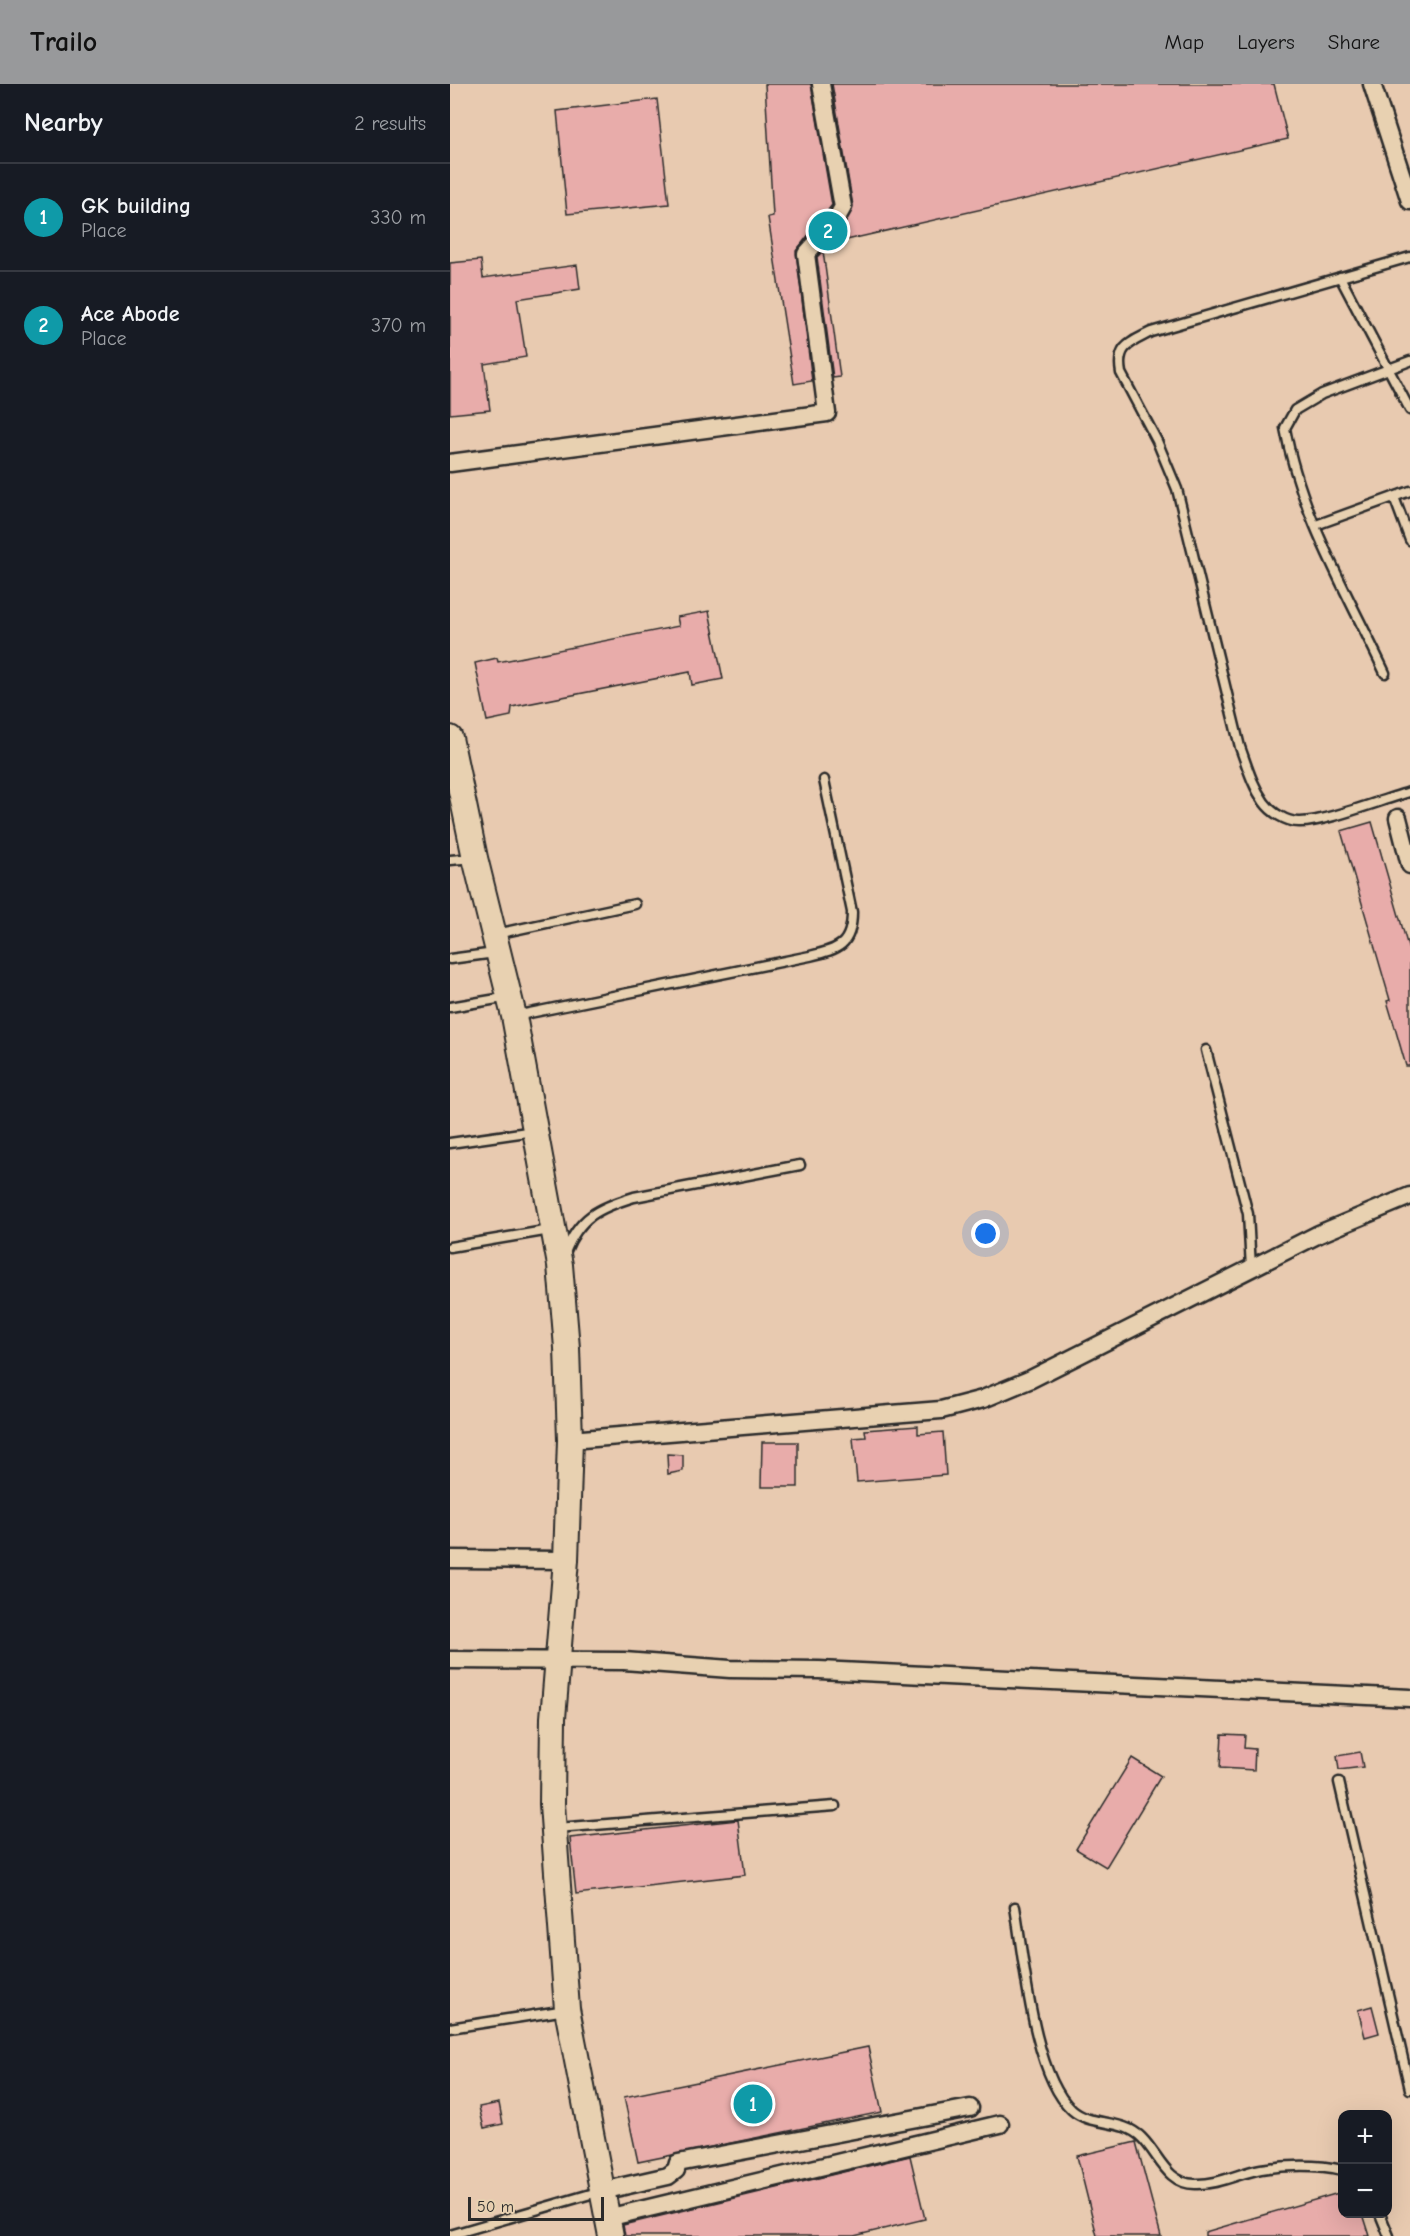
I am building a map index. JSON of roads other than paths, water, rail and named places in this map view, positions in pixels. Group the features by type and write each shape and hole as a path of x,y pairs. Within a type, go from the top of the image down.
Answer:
{"main road":[{"path":"450,738 475,858 512,1006 537,1131 560,1265 567,1348 570,1440 566,1560 553,1729 553,1828 567,2009 609,2227"}],"street":[{"path":"450,464 826,412 806,254 834,223 843,207 821,84"},
{"path":"1372,84 1410,201"},
{"path":"1398,819 1410,865"},
{"path":"570,1440 941,1410 983,1399 1029,1380 1319,1234 1410,1196"},
{"path":"450,1559 566,1560"},
{"path":"450,1660 557,1659 1410,1698"},
{"path":"602,2191 668,2176 676,2170 678,2163 970,2108"},
{"path":"609,2227 1000,2124"}],"lane":[{"path":"1410,257 1151,332 1128,345 1121,352 1119,361 1121,373 1157,441 1177,489 1240,747 1252,781 1264,803 1278,816 1297,822 1314,821 1410,792"},
{"path":"1340,277 1410,410"},
{"path":"1385,673 1316,525 1291,463 1285,429 1295,410 1322,394 1388,367 1410,361"},
{"path":"1316,525 1410,491"},
{"path":"1394,497 1410,540"},
{"path":"450,1007 512,1006 787,961 830,951 841,946 852,930 852,912 824,780"},
{"path":"450,860 475,858"},
{"path":"450,959 497,943 635,904"},
{"path":"1206,1050 1248,1214 1251,1269"},
{"path":"450,1143 537,1131"},
{"path":"560,1265 572,1236 585,1219 608,1205 634,1197 800,1164"},
{"path":"450,1247 554,1229"},
{"path":"1339,1782 1410,2089"},
{"path":"553,1828 835,1806"},
{"path":"1015,1907 1041,2054 1058,2096 1074,2112 1130,2128 1142,2138 1165,2169 1178,2181 1193,2184 1215,2182 1262,2169 1325,2166 1338,2169"},
{"path":"450,2028 567,2009"},
{"path":"450,2235 602,2191"},
{"path":"1382,2218 1389,2236"}],"place":[{"name":"Ace Abode","path":"828,231"},
{"name":"GK building","path":"753,2104"}]}
